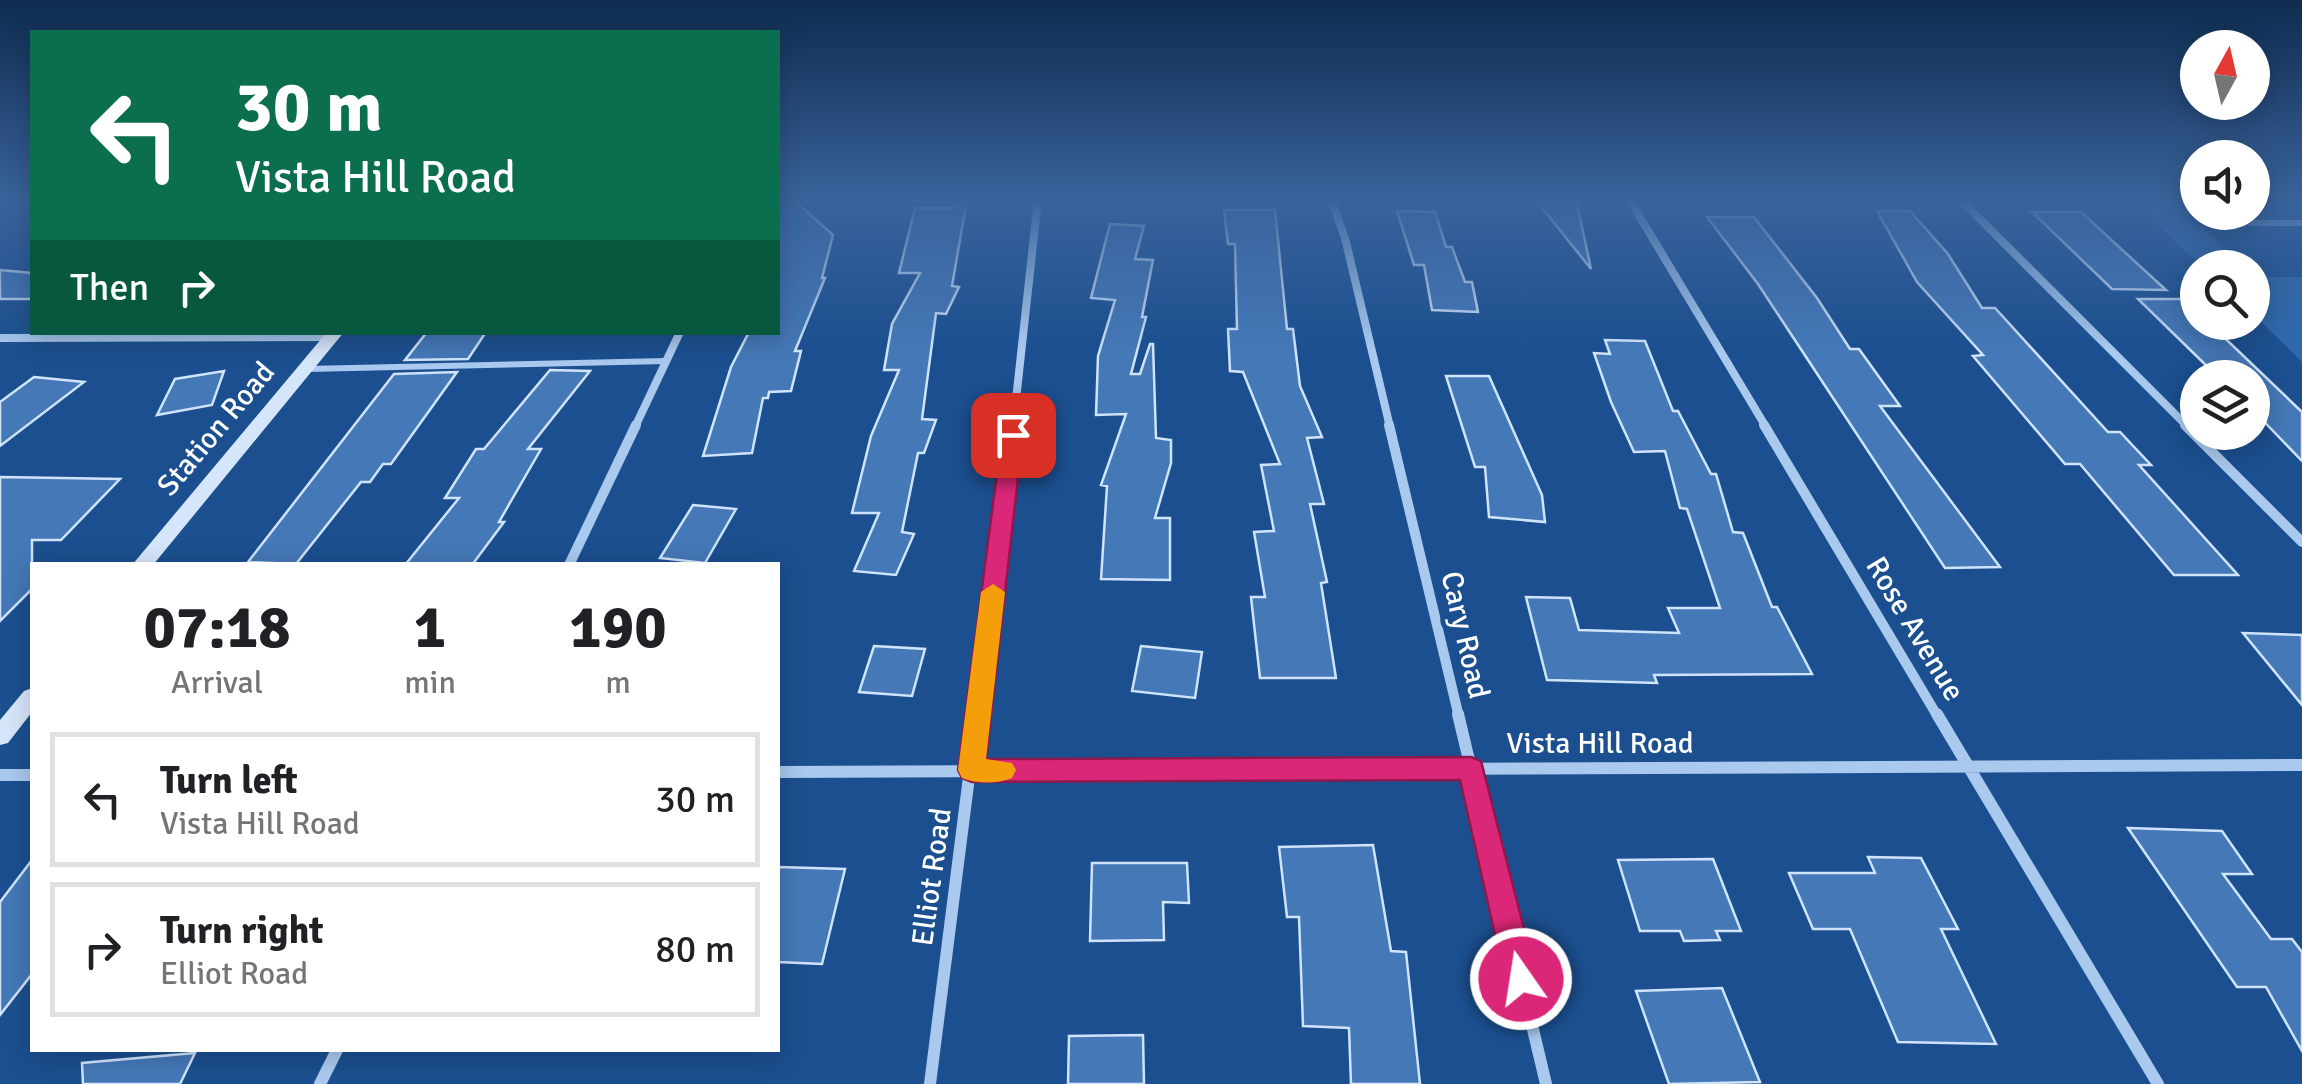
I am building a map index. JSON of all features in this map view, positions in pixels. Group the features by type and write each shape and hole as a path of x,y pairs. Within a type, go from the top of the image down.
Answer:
{"street":[{"name":"Elliot Road","path":"930,1084 972,770 1033,250"},
{"name":"Cary Road","path":"1347,250 1546,1084"},
{"name":"Rose Avenue","path":"1659,250 2158,1084"},
{"path":"2010,250 2302,542"},
{"path":"0,338 335,335"},
{"name":"Station Road","path":"144,562 335,335"},
{"path":"570,562 679,335"},
{"path":"0,736 30,699"},
{"name":"Vista Hill Road","path":"780,772 2302,764"},
{"path":"0,775 30,775"},
{"path":"320,1084 336,1052"}],"lane":[{"path":"306,368 666,362"}],"shaded area":[{"path":"2270,277 2302,277 2302,362 2270,331"}],"building":[{"path":"780,250 829,250 825,278 795,351 801,351 791,391 769,392 768,398 763,398 752,453 703,456 731,367 747,335 780,335"},
{"path":"905,250 958,250 952,286 959,287 946,314 936,313 922,419 936,420 924,453 918,453 902,532 914,534 896,575 854,571 879,513 852,513 871,436 899,370 884,370 892,324 920,273 899,273"},
{"path":"1103,250 1138,250 1135,259 1153,260 1142,317 1146,317 1131,374 1140,374 1153,344 1156,438 1171,440 1171,463 1155,518 1170,518 1170,580 1101,579 1107,486 1101,485 1126,414 1096,415 1098,356 1115,300 1091,298"},
{"path":"1235,250 1279,250 1287,329 1293,329 1300,386 1322,437 1307,438 1324,504 1310,504 1327,582 1321,583 1336,678 1260,678 1251,597 1265,597 1254,532 1274,531 1261,465 1280,464 1243,372 1230,371 1228,329 1237,329"},
{"path":"1409,250 1453,250 1465,282 1472,282 1478,312 1432,310 1424,265 1414,265"},
{"path":"1575,250 1587,250 1591,269"},
{"path":"1732,250 1779,250 1850,349 1859,349 1900,406 1880,406 2000,567 1945,568"},
{"path":"1899,250 1944,250 1982,308 1995,308 2108,432 2120,432 2151,465 2139,465 2238,575 2174,575 2080,464 2065,464 1973,356 1983,355 1917,282"},
{"path":"2071,250 2122,250 2166,290 2112,289"},
{"path":"0,270 30,273 30,299 0,299"},
{"path":"2138,299 2180,299 2180,340"},
{"path":"425,335 484,335 468,359 405,360"},
{"path":"1605,340 1645,341 1673,411 1678,411 1711,474 1716,474 1733,532 1743,533 1772,607 1777,607 1812,674 1654,675 1657,683 1547,680 1526,597 1570,598 1579,630 1679,633 1668,608 1720,608 1687,509 1680,508 1665,451 1634,452 1611,402 1594,353 1610,354"},
{"path":"2180,340 2227,340 2248,360 2201,360"},
{"path":"550,370 590,371 528,449 541,449 499,522 504,522 474,562 407,562 459,498 445,498 476,449 484,449"},
{"path":"224,371 212,405 157,415 175,379"},
{"path":"457,372 391,464 383,464 370,482 361,482 298,562 248,562 394,374"},
{"path":"1446,376 1489,376 1542,495 1545,522 1489,517 1485,467 1475,467"},
{"path":"34,377 84,382 0,446 0,402"},
{"path":"2270,381 2302,412 2302,461 2270,428"},
{"path":"0,477 120,479 61,540 32,540 30,591 0,621"},
{"path":"693,505 736,509 706,562 660,558"},
{"path":"2243,633 2302,635 2302,705"},
{"path":"874,646 925,649 912,696 859,692"},
{"path":"1141,646 1202,652 1195,698 1132,691"},
{"path":"2128,828 2222,831 2252,874 2223,874 2271,939 2292,939 2302,952 2302,1051 2266,987 2237,987"},
{"path":"1373,845 1391,951 1406,952 1420,1084 1351,1084 1349,1028 1303,1026 1299,917 1287,917 1279,847"},
{"path":"1868,857 1921,858 1958,929 1941,929 1996,1044 1898,1042 1850,929 1813,929 1789,873 1875,873"},
{"path":"1713,859 1741,931 1716,931 1720,940 1684,941 1680,931 1640,931 1618,860"},
{"path":"30,863 30,977 0,1015 0,902"},
{"path":"1092,863 1187,863 1189,903 1163,902 1164,940 1090,941"},
{"path":"780,867 845,869 822,964 780,962"},
{"path":"1722,988 1760,1082 1669,1084 1636,991"},
{"path":"1143,1035 1144,1084 1068,1084 1069,1036"},
{"path":"195,1053 180,1084 83,1084 82,1063"}],"slow traffic":[{"path":"993,592 972,770 1003,770"}],"route":[{"path":"1013,435 972,770 1471,768 1521,979"}]}
